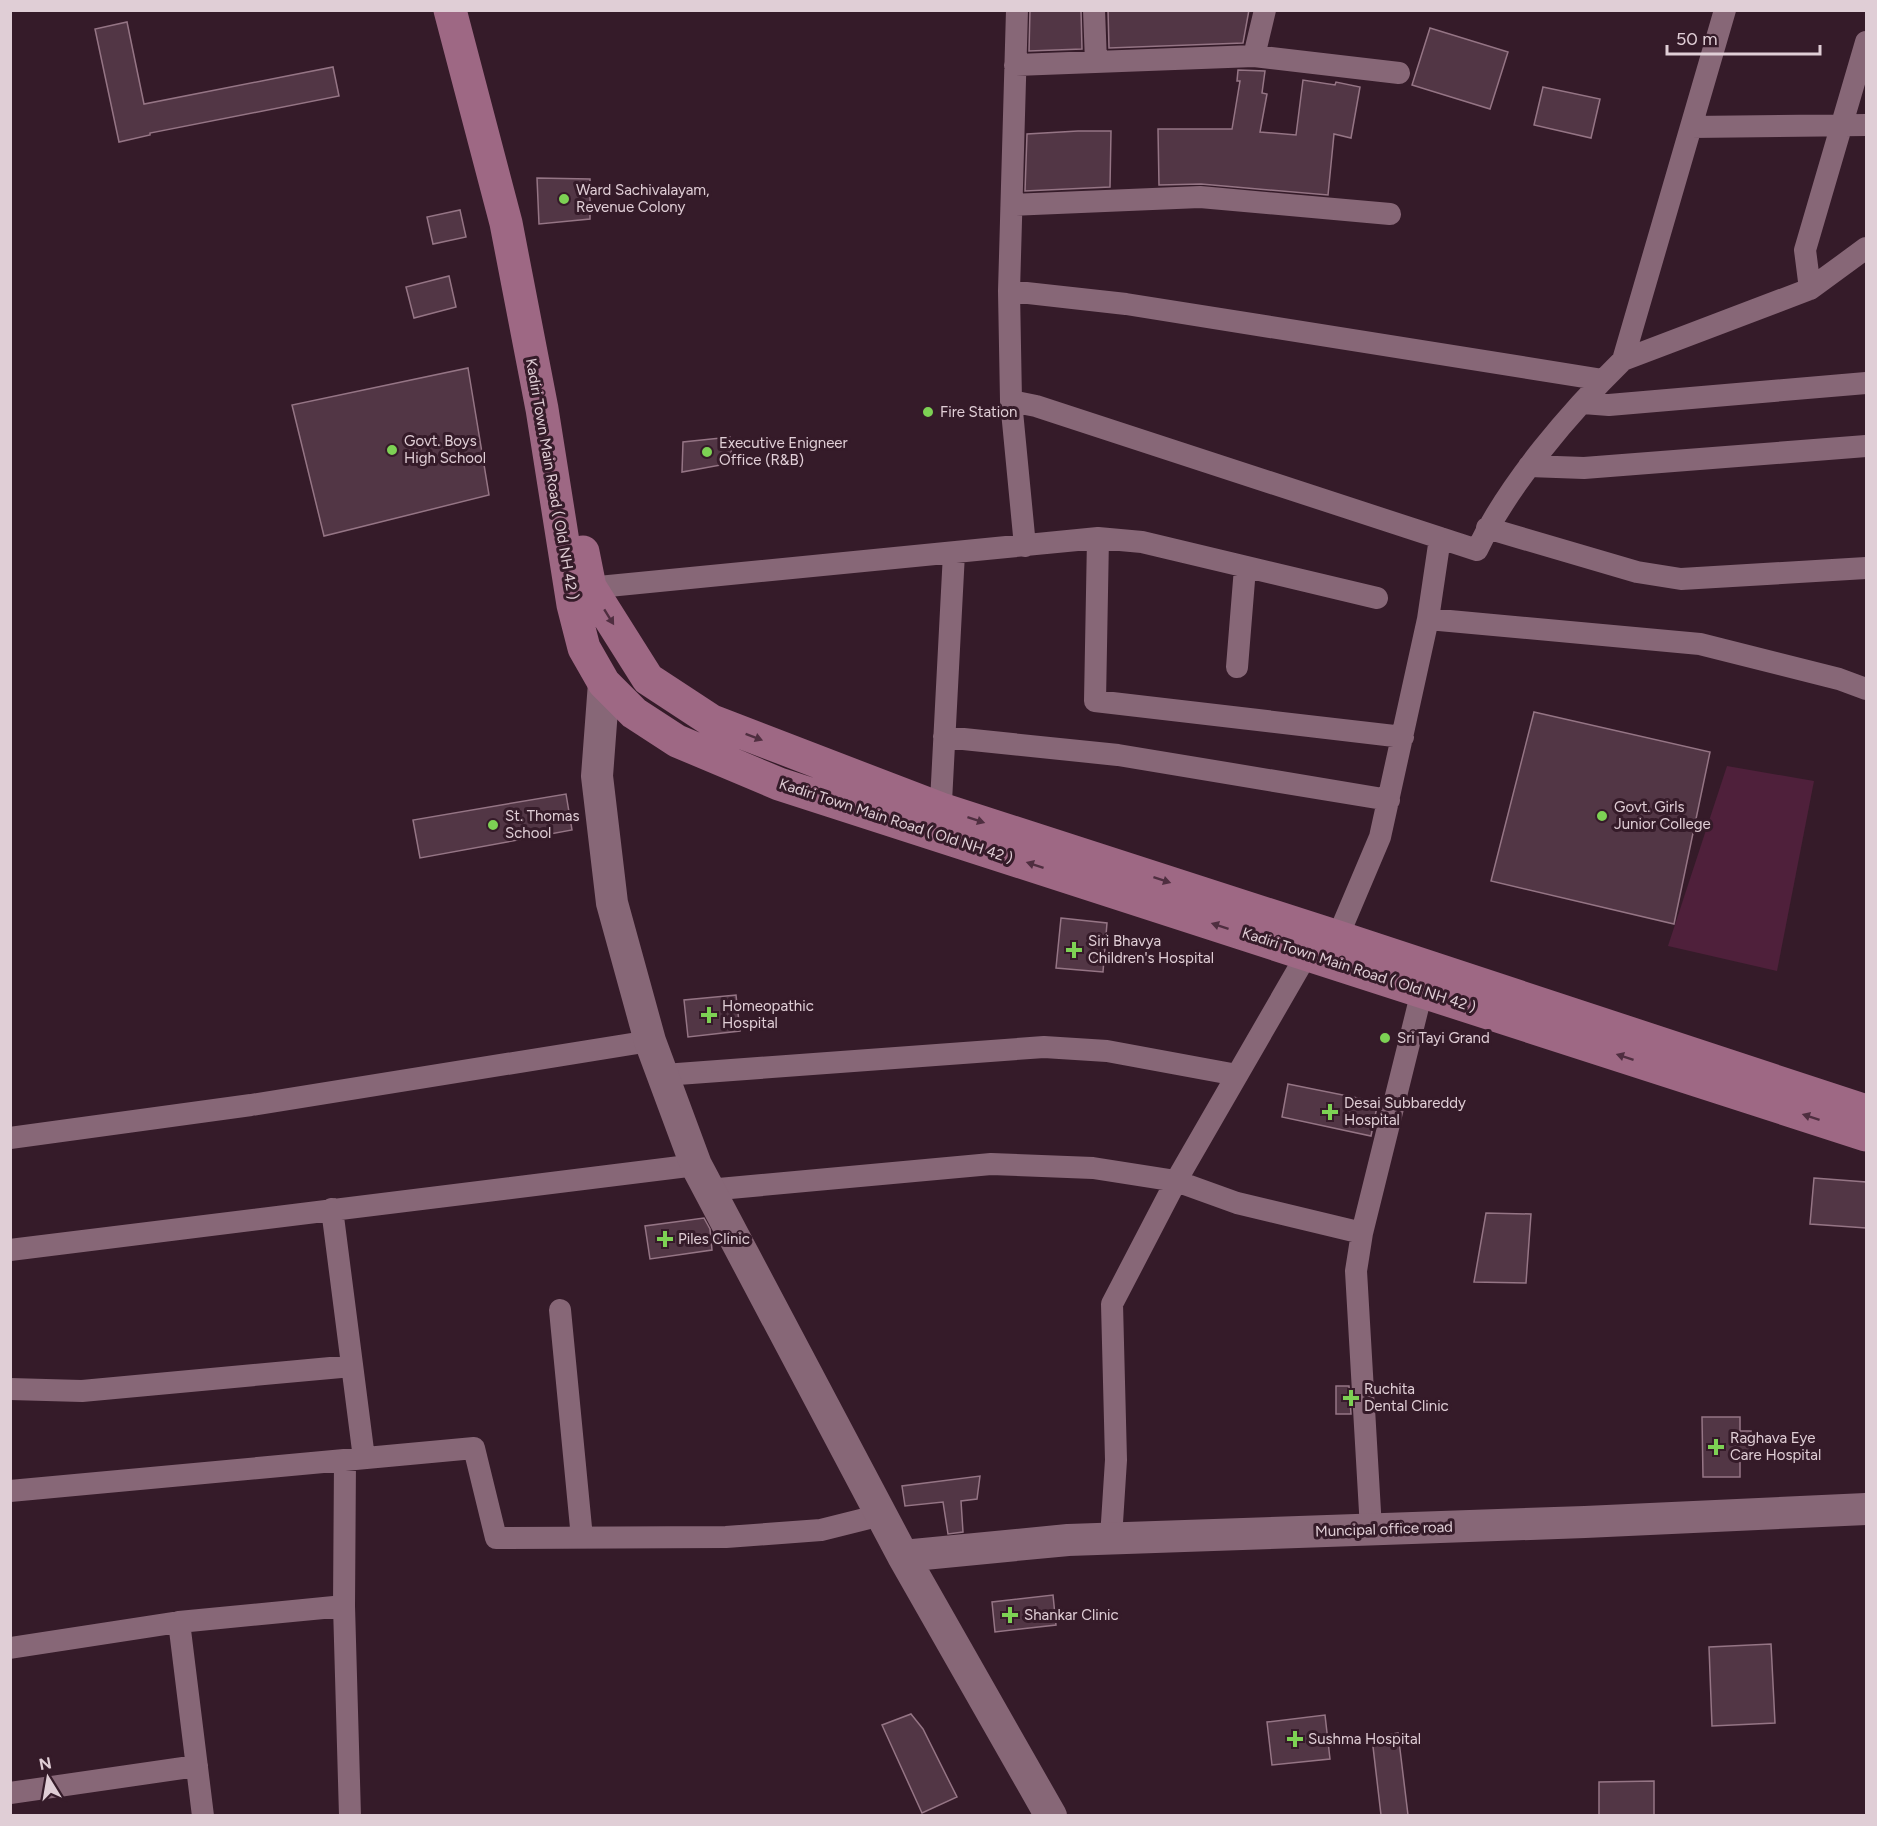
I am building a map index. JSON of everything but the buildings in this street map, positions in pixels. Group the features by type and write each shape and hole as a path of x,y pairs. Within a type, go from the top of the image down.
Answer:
{"main road":[{"name":"Kadiri Town Main Road ( Old NH 42 )","path":"450,10 506,223 580,588 648,679 712,721 940,821 1324,950 1866,1111"},
{"name":"Kadiri Town Main Road ( Old NH 42 )","path":"466,10 509,172 580,588 584,648 604,683 634,713 687,746 779,784 940,821"},
{"name":"Kadiri Town Main Road ( Old NH 42 )","path":"1324,950 1422,991 1866,1135"}],"street":[{"path":"1017,10 1009,291 1011,401 1025,546"},
{"path":"1094,10 1096,62"},
{"path":"1254,56 1265,10"},
{"path":"1623,360 1725,10"},
{"path":"1810,289 1805,250 1866,42"},
{"path":"1015,65 1254,56 1399,73"},
{"path":"1691,127 1866,125"},
{"path":"1012,205 1200,196 1390,214"},
{"path":"1011,401 1036,405 1477,550 1487,528 1529,466 1623,360 1810,289 1866,248"},
{"path":"1009,291 1126,304 1603,380"},
{"path":"1583,403 1610,405 1866,383"},
{"path":"1529,466 1584,468 1866,446"},
{"path":"1487,528 1637,572 1681,579 1866,568"},
{"path":"580,588 1098,538 1142,542 1377,598"},
{"path":"1098,538 1095,701 1402,737"},
{"path":"1112,1538 1116,1461 1112,1304 1176,1181 1238,1075 1324,950 1380,837 1428,619 1440,538"},
{"path":"940,821 954,553"},
{"path":"1237,667 1245,568"},
{"path":"1428,619 1700,644 1839,679 1866,689"},
{"path":"604,683 597,776 612,903 650,1041 702,1177 903,1556 1051,1815"},
{"path":"944,737 1118,755 1389,800"},
{"path":"1371,1529 1356,1271 1362,1233 1422,991"},
{"path":"10,1138 251,1105 650,1041"},
{"path":"664,1075 1044,1047 1107,1051 1238,1075"},
{"path":"10,1250 332,1209 702,1177 991,1164 1093,1168 1176,1181 1237,1203 1362,1233"},
{"path":"332,1209 352,1366 354,1459 344,1606 350,1815"},
{"path":"560,1310 582,1538"},
{"path":"10,1389 82,1391 352,1366"},
{"path":"10,1491 474,1448 496,1538 726,1537 821,1530 881,1515"},
{"name":"Muncipal office road","path":"903,1556 1068,1540 1866,1509"},
{"path":"10,1648 179,1622 344,1606"},
{"path":"179,1622 203,1815"},
{"path":"10,1793 197,1766"}],"shaded area":[{"path":"1727,766 1814,781 1777,971 1668,946"}],"place":[{"name":"Ward Sachivalayam, Revenue Colony","path":"564,199"},
{"name":"Fire Station","path":"928,412"},
{"name":"Govt. Boys High School","path":"392,450"},
{"name":"Executive Enigneer Office (R&B)","path":"707,452"},
{"name":"Govt. Girls Junior College","path":"1602,816"},
{"name":"St. Thomas School","path":"493,825"},
{"name":"Siri Bhavya Children's Hospital","path":"1074,950"},
{"name":"Homeopathic Hospital","path":"709,1015"},
{"name":"Sri Tayi Grand","path":"1385,1038"},
{"name":"Desai Subbareddy Hospital","path":"1330,1112"},
{"name":"Piles Clinic","path":"665,1239"},
{"name":"Ruchita Dental Clinic","path":"1351,1398"},
{"name":"Raghava Eye Care Hospital","path":"1716,1447"},
{"name":"Shankar Clinic","path":"1010,1615"},
{"name":"Sushma Hospital","path":"1295,1739"}]}
